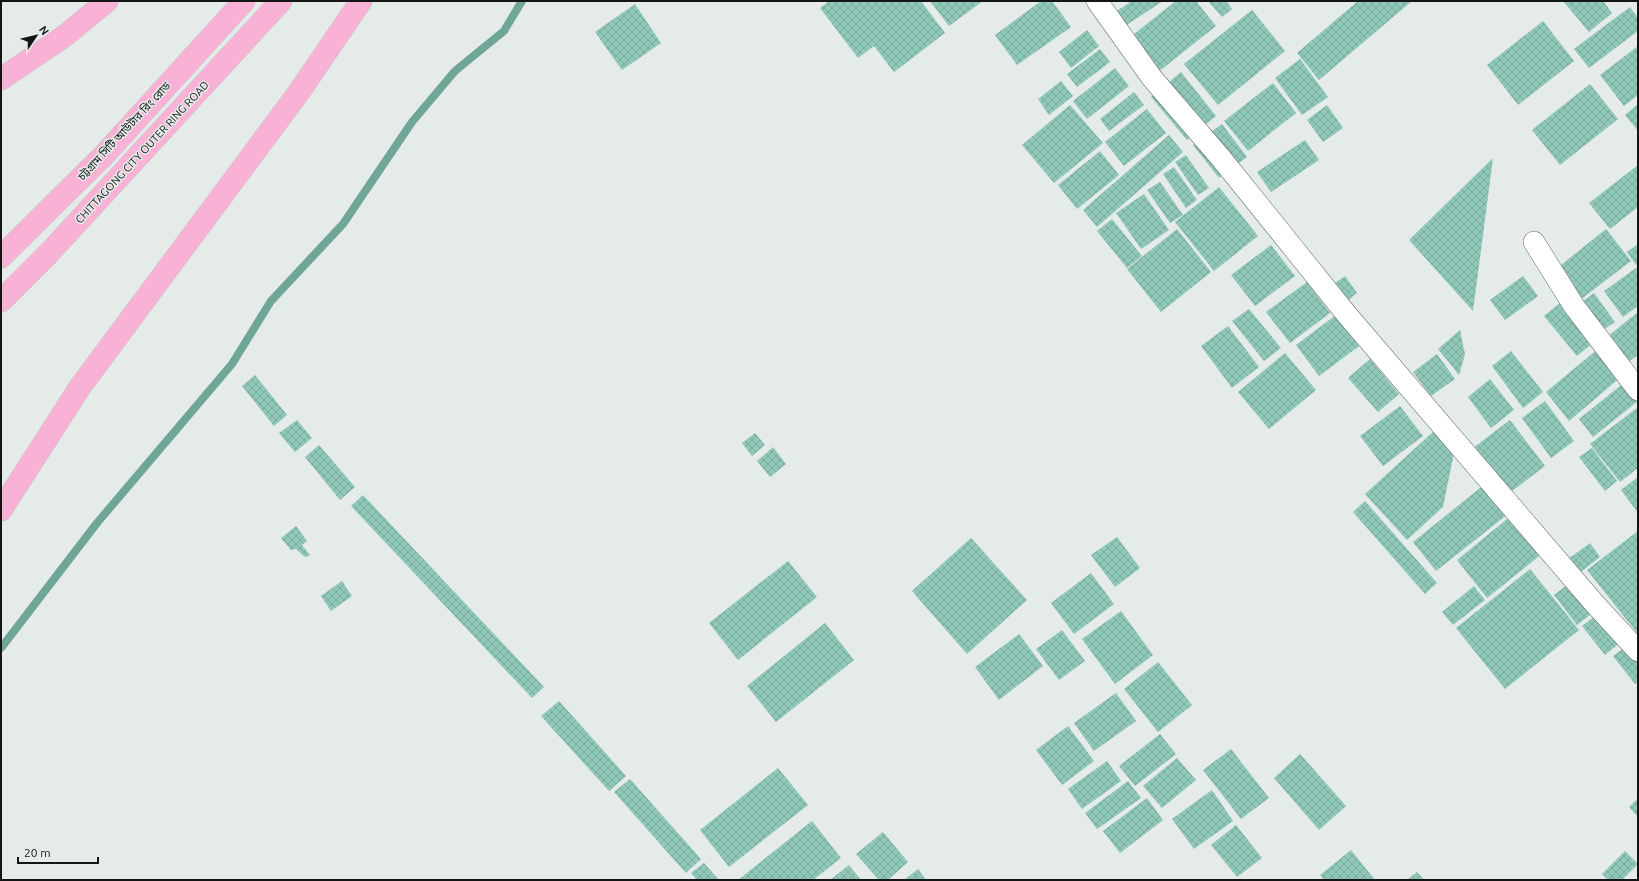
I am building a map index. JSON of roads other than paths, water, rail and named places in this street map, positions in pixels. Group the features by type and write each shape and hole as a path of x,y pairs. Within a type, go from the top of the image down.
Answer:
{"main road":[{"path":"1,79 66,35 107,1"},
{"name":"চট্টগ্রাম সিটি আউটার রিং রোড","path":"1,257 104,155 244,1"},
{"name":"CHITTAGONG CITY OUTER RING ROAD","path":"1,301 49,252 281,1"},
{"path":"1,510 80,387 299,92 361,1"}],"street":[{"path":"1097,1 1152,78 1220,157 1348,316 1584,591 1638,651"},
{"path":"1534,242 1574,306 1638,390"}],"waterway":[{"path":"1,648 97,523 232,364 271,301 343,224 412,122 455,71 504,31 522,1"}]}
